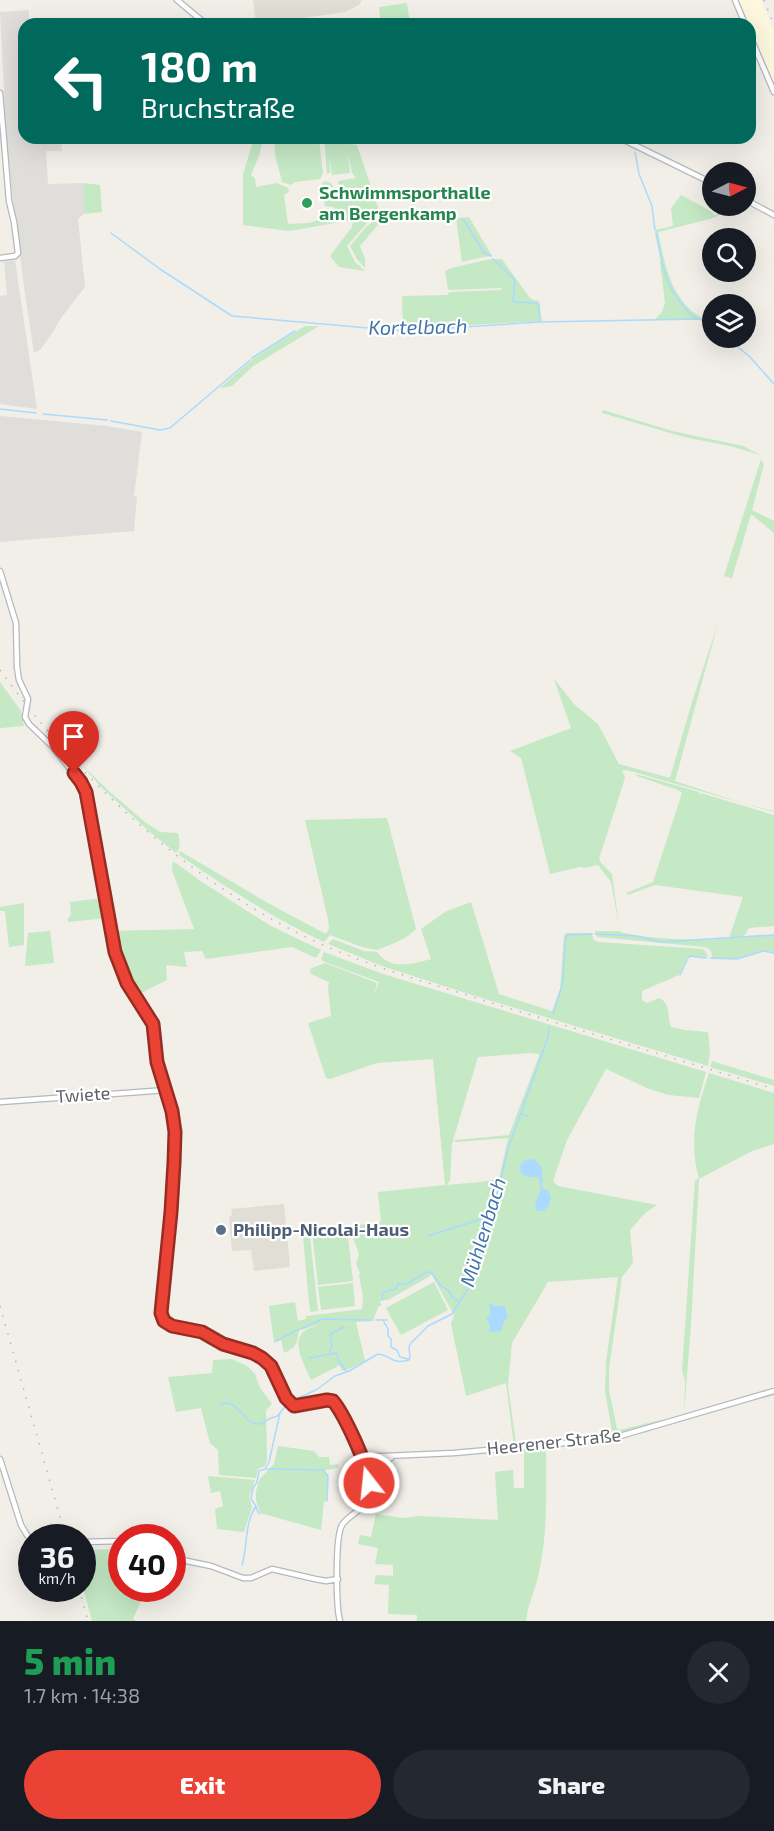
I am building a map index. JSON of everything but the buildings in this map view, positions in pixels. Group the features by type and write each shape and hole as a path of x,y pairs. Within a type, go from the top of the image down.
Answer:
{"street":[{"path":"177,0 199,18"},
{"path":"735,0 742,18"},
{"path":"756,50 774,92"},
{"path":"0,93 5,169 17,255 0,258"},
{"path":"632,144 702,178"},
{"path":"756,205 774,215"},
{"path":"0,571 15,618 17,667 19,680 27,697 25,712 27,721 53,747 85,788 115,952 127,983 153,1024 156,1059 172,1111 175,1148 171,1220 160,1309 164,1321 172,1326 202,1332 223,1344 262,1358 271,1366 286,1398 294,1406 333,1401 342,1416 365,1465 369,1479 369,1495 363,1507 346,1521 340,1530 338,1579 340,1621"},
{"name":"Twiete","path":"0,1102 166,1090"},
{"name":"Heerener Straße","path":"362,1457 610,1439 774,1391"},
{"name":"Heerener Straße","path":"365,1465 400,1456"},
{"path":"0,1459 21,1524"},
{"path":"186,1561 223,1570 239,1578 251,1578 272,1569 326,1581 338,1579"}],"shaded area":[{"path":"253,0 362,0 359,5 345,12 303,18 255,18"},
{"path":"737,0 761,0 774,31 774,88 756,44 756,18 744,18"},
{"path":"29,10 29,18 18,18 18,144 61,144 62,151 46,151 48,184 84,183 84,214 78,219 85,287 40,350 34,353 7,152 0,12"},
{"path":"15,260 37,409 0,404 0,296 7,295 4,262"},
{"path":"0,416 107,426 142,432 134,496 137,497 134,531 0,542"},
{"path":"284,1204 290,1267 254,1271 251,1250 232,1251 229,1217 232,1216 231,1209"}],"green space":[{"path":"407,3 409,18 380,18 379,7"},
{"path":"252,144 262,144 251,175 255,178 256,187 277,183 288,188 289,192 284,195 288,224 309,223 334,215 336,211 334,207 325,206 322,183 326,181 332,184 333,187 328,188 330,201 340,200 338,181 356,178 352,173 348,154 350,173 332,175 329,157 330,173 327,174 324,144 357,145 380,213 367,223 347,246 355,262 365,271 339,267 330,256 352,227 353,220 289,231 243,225 243,174"},
{"path":"274,144 320,144 323,173 320,179 295,182 291,185 282,182"},
{"path":"84,183 100,185 102,212 84,214"},
{"path":"681,195 702,206 702,216 717,216 658,232 673,285 684,303 702,318 702,320 655,319 662,312 665,303 661,260 655,230 673,226 671,208"},
{"path":"381,216 382,220 360,246 365,259 365,268 350,246 366,227"},
{"path":"469,217 492,256 462,262 456,218"},
{"path":"491,259 502,259 529,297 539,301 542,321 403,329 402,296 501,290 501,288 448,290 445,271"},
{"path":"305,326 319,326 253,366 232,386 220,388 253,359"},
{"path":"603,410 672,431 743,446 760,455 730,446 684,437 602,413"},
{"path":"761,459 764,464 752,510 774,521 774,533 751,514 732,578 724,576"},
{"path":"718,623 675,781 739,802 627,770 622,771 625,778 599,859 612,874 619,928 611,882 598,865 550,874 521,758 510,751 571,728 554,679 575,705 598,724 619,764 670,778"},
{"path":"0,682 21,711 24,726 0,728"},
{"path":"82,765 145,822 160,832 178,833 180,846 178,851 176,853 150,832 101,787"},
{"path":"636,774 699,792 700,795 701,793 774,815 774,926 749,928 745,935 738,937 774,935 774,953 763,951 737,959 712,958 711,951 704,947 597,937 595,931 620,931 647,937 674,939 729,938 743,897 655,885 628,895 626,893 653,882 682,793"},
{"path":"387,818 416,929 397,942 377,950 330,935 324,942 305,933 232,890 179,855 180,851 266,902 326,934 329,928 328,919 305,820"},
{"path":"173,861 269,925 321,950 316,958 292,947 206,959 202,951 184,952 187,967 166,965 167,980 139,994 142,1001 138,1002 122,973 110,931 194,929 172,870"},
{"path":"102,898 106,918 68,922 71,915 70,902"},
{"path":"471,902 499,994 552,1011 560,989 566,933 592,933 593,939 598,942 703,949 708,957 688,956 679,975 642,991 642,1000 647,1003 659,998 663,1000 667,1006 671,1027 708,1032 710,1052 708,1066 472,995 382,966 328,944 333,939 364,951 377,952 395,964 409,964 431,959 421,929 445,912"},
{"path":"24,903 24,945 9,947 5,911 0,911 0,907"},
{"path":"50,931 54,963 25,966 28,933"},
{"path":"324,952 383,974 706,1072 699,1098 669,1095 649,1089 606,1069 567,1140 553,1181 558,1186 657,1205 645,1213 630,1230 633,1263 622,1277 609,1369 609,1390 617,1429 660,1420 660,1424 610,1439 514,1447 506,1383 466,1396 451,1324 454,1315 432,1275 388,1300 382,1300 380,1302 382,1305 378,1307 373,1321 356,1322 365,1361 351,1368 342,1371 340,1365 311,1380 298,1344 303,1332 319,1324 299,1331 295,1345 284,1353 281,1340 274,1343 269,1306 295,1302 298,1321 306,1319 306,1316 362,1309 360,1273 356,1264 359,1254 350,1230 351,1226 381,1222 378,1192 445,1185 433,1059 377,1063 330,1079 326,1078 308,1023 331,1016 329,982 311,974 310,969 325,963 377,983 374,995 379,982 321,959","holes":["539,1054 539,1056 509,1135 455,1140 455,1142 508,1138 499,1179 447,1185 450,1180 452,1144 478,1057","618,1277 606,1362 605,1391 612,1431 610,1434 516,1444 508,1385 512,1343 548,1282"]},
{"path":"712,1061 774,1080 774,1086 710,1067"},
{"path":"709,1073 774,1093 774,1144 752,1151 699,1179 684,1413 685,1381 682,1370 695,1181 699,1178 694,1138 701,1099"},
{"path":"347,1228 353,1281 318,1285 312,1231"},
{"path":"310,1236 318,1311 310,1312 303,1237"},
{"path":"434,1282 448,1310 401,1335 386,1308"},
{"path":"353,1283 355,1306 321,1310 318,1287"},
{"path":"232,1359 247,1366 255,1374 260,1388 272,1404 266,1410 267,1460 265,1466 258,1469 256,1478 219,1475 218,1450 210,1443 201,1408 176,1412 168,1377 212,1373 213,1360"},
{"path":"278,1446 314,1451 319,1457 329,1457 330,1465 338,1464 339,1468 325,1470 328,1477 321,1530 260,1513 256,1491 260,1479 274,1464"},
{"path":"524,1449 546,1450 544,1542 538,1578 526,1621 417,1621 417,1615 388,1614 389,1585 374,1584 376,1575 393,1576 393,1565 375,1564 378,1548 358,1544 360,1535 371,1537 376,1514 403,1518 420,1516 498,1520 495,1472 513,1470 514,1488 524,1488"},
{"path":"208,1476 255,1480 249,1497 252,1507 244,1532 217,1529 215,1509 223,1506 220,1491 211,1493"},
{"path":"108,1549 108,1602 141,1602 133,1619 136,1621 92,1621 87,1602 96,1602 96,1550"}],"water":[{"path":"532,1159 541,1167 542,1188 547,1190 551,1196 549,1206 543,1211 537,1211 535,1204 541,1190 539,1177 527,1177 521,1173 520,1166 523,1161"},
{"path":"489,1304 494,1306 505,1306 508,1316 501,1331 489,1332 490,1324 486,1319 491,1313"}],"waterway":[{"path":"635,152 639,174 652,206 655,230"},
{"path":"462,219 484,253 491,256"},
{"name":"Kortelbach","path":"111,233 160,269 232,316 403,331 539,322 702,320"},
{"path":"656,233 667,280 678,300 696,319"},
{"path":"493,259 515,280 513,300 539,305 539,321"},
{"path":"252,358 295,331"},
{"name":"Kortelbach","path":"739,348 774,384"},
{"path":"111,421 160,430 170,428 250,360"},
{"path":"0,409 36,413"},
{"path":"43,414 107,420"},
{"path":"553,1014 563,983 567,935 592,934"},
{"path":"595,934 636,936 661,942 774,935"},
{"path":"710,958 737,959 763,951 774,953"},
{"path":"680,975 690,956 706,958"},
{"name":"Mühlenbach","path":"291,1401 316,1390 335,1376 349,1371 378,1354 395,1361 409,1360 411,1343 428,1326 452,1314 470,1285 492,1216 508,1149 548,1037 549,1028"},
{"path":"521,1114 528,1116"},
{"path":"428,1236 491,1216"},
{"path":"383,1300 384,1292 396,1289 398,1284 408,1283 431,1272 441,1286 458,1301"},
{"path":"302,1328 323,1319 371,1320"},
{"path":"376,1320 387,1320"},
{"path":"383,1320 391,1339 391,1347 397,1350 400,1357 408,1359"},
{"path":"330,1352 332,1346 330,1334 344,1327"},
{"path":"276,1341 299,1329"},
{"path":"309,1358 336,1353 339,1362 347,1372"},
{"path":"220,1404 232,1404 248,1420 258,1424 280,1413"},
{"name":"Mühlenbach","path":"242,1565 248,1527 256,1506 251,1499 253,1488 259,1471 265,1469 269,1462 280,1413 287,1404"},
{"path":"267,1469 323,1470 328,1476 327,1501"},
{"name":"Mühlenbach","path":"256,1507 259,1514"}],"railway":[{"path":"764,0 774,25"},
{"path":"0,670 61,746 129,816 205,876 288,928 337,951 388,970 774,1089"},
{"path":"0,1306 62,1524"},
{"path":"83,1602 88,1621"}],"place":[{"name":"Schwimmsporthalle am Bergenkamp","path":"307,203"},
{"name":"Philipp-Nicolai-Haus","path":"221,1230"}],"route":[{"path":"74,773 86,792 105,905 118,963 134,996 153,1024 157,1062 172,1111 175,1148 169,1236 160,1304 164,1321 172,1326 202,1332 229,1347 253,1353 262,1358 271,1366 291,1405 333,1401 362,1457 369,1483"}]}
